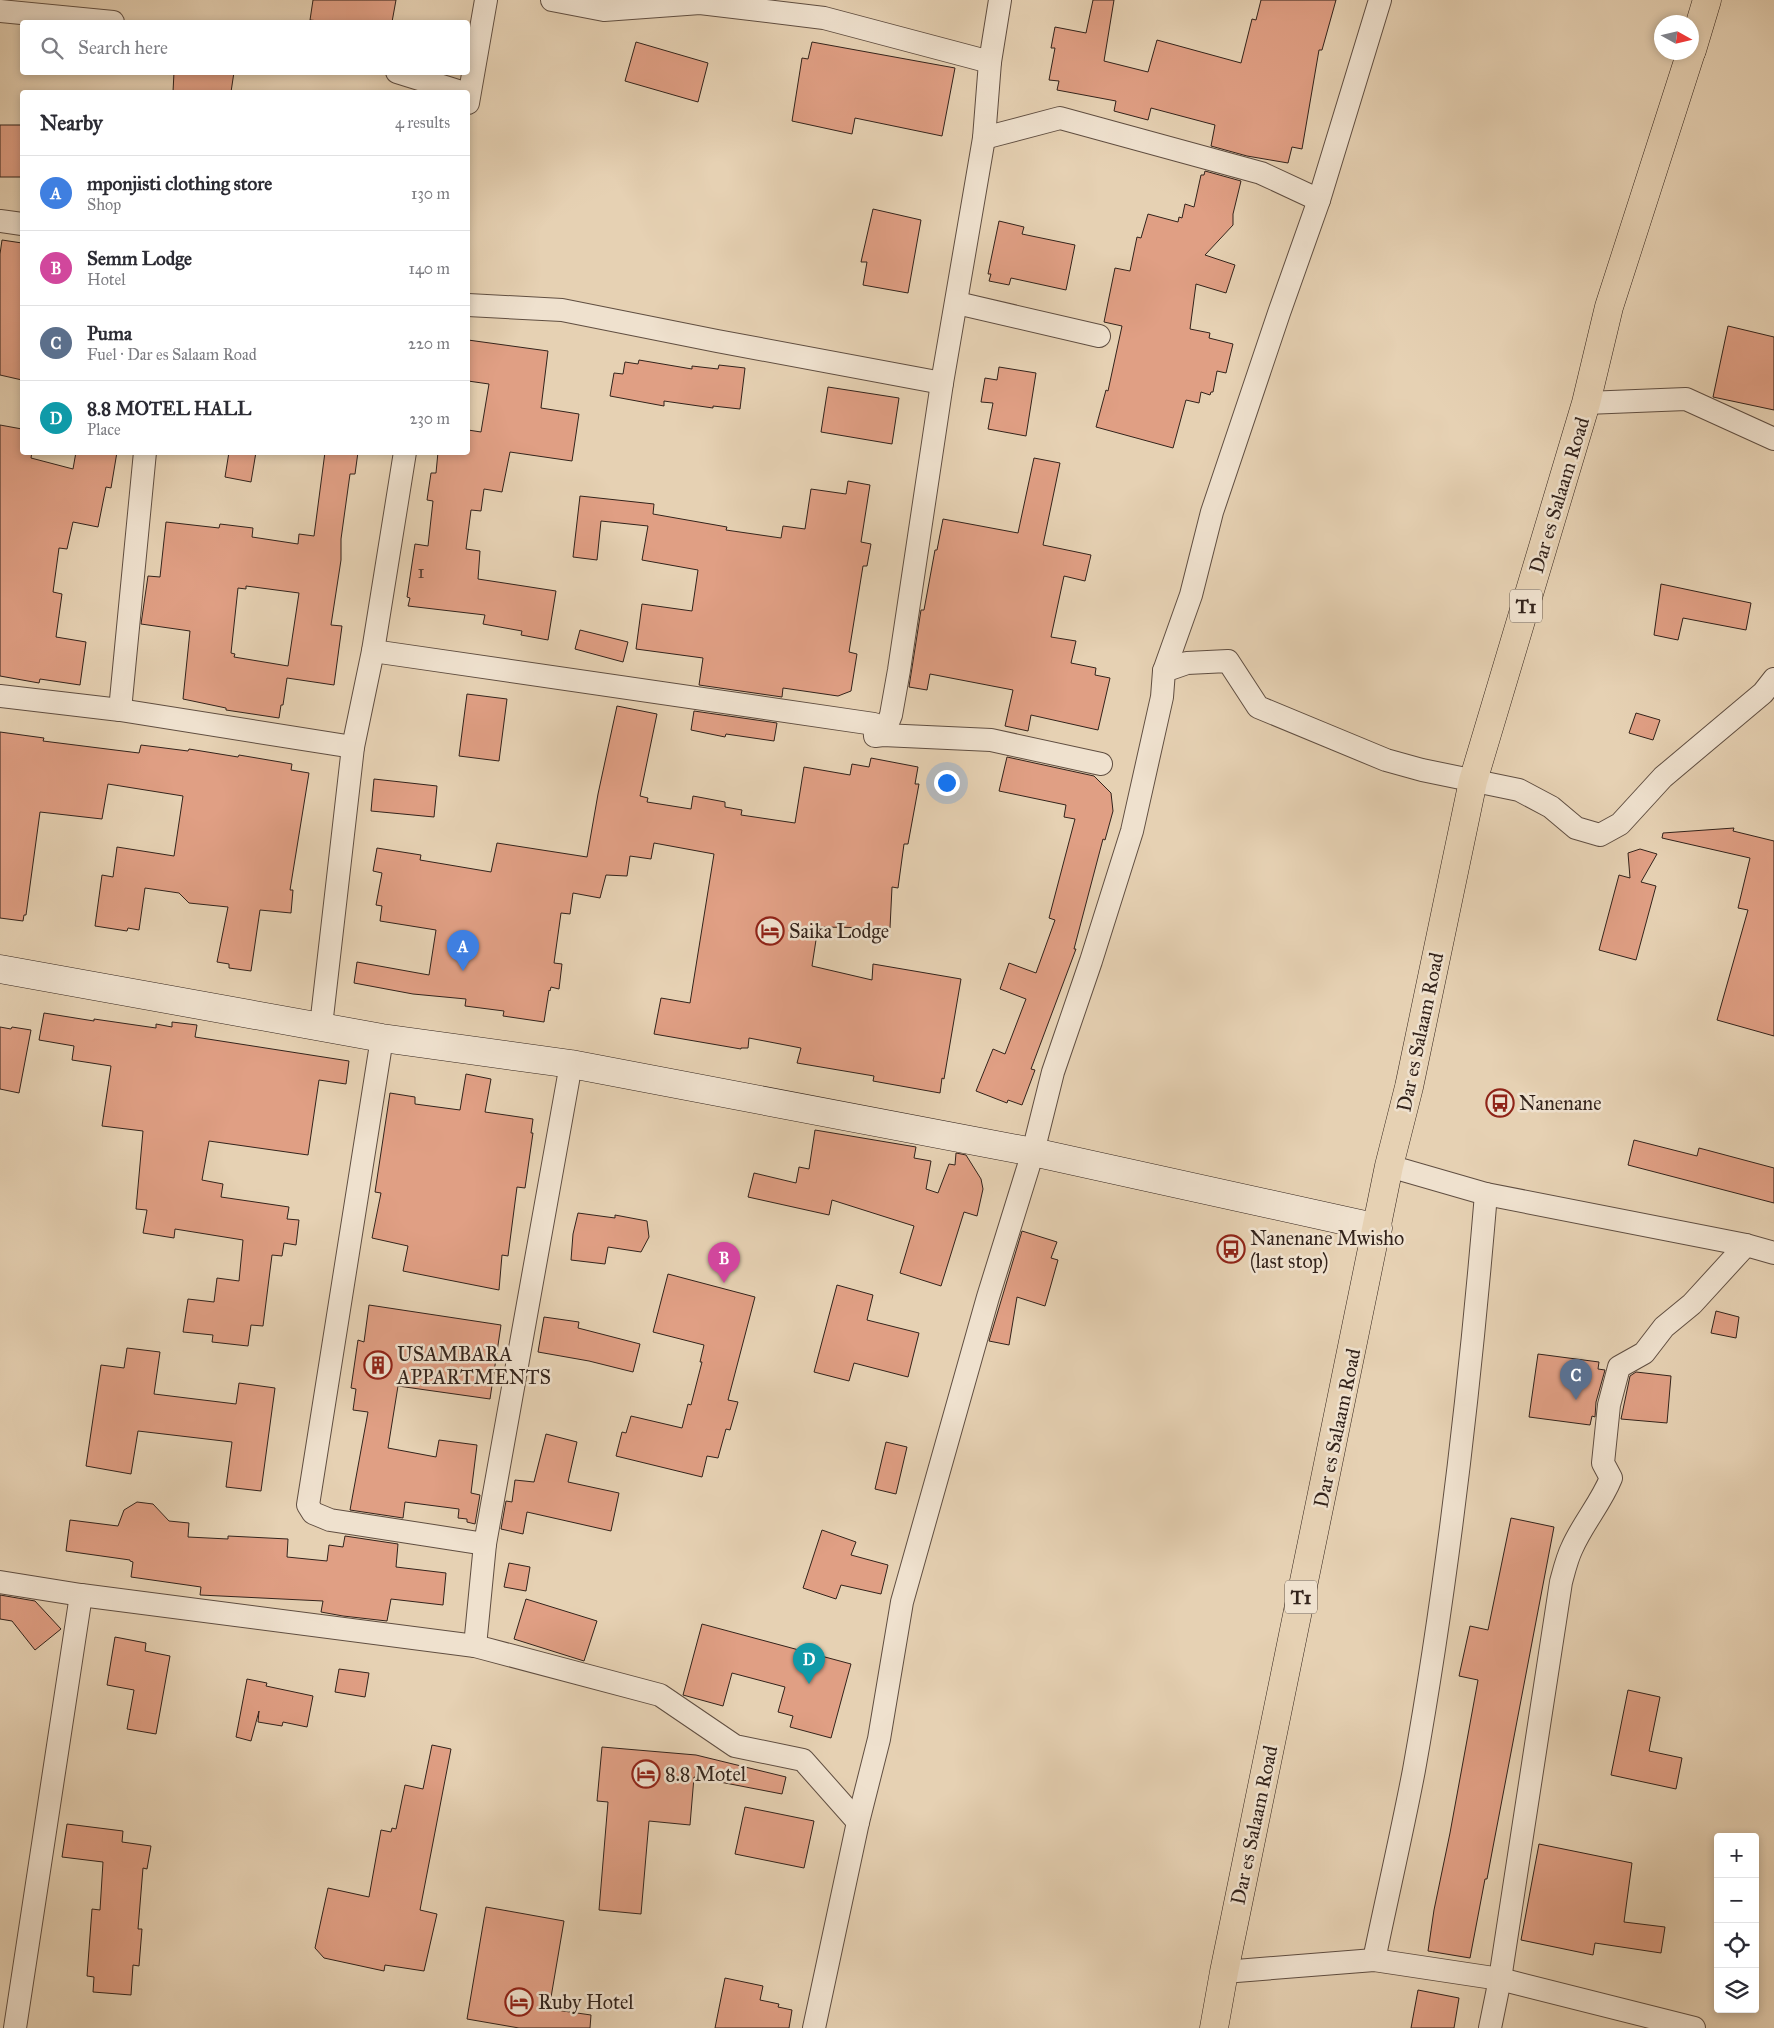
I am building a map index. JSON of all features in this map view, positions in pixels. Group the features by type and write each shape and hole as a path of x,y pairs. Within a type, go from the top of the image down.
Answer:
{"highway":[{"name":"Dar es Salaam Road","path":"1699,26 1707,0"},
{"name":"Dar es Salaam Road","path":"1214,2028 1378,1228 1389,1166 1409,1087 1473,781 1586,403 1609,307 1688,60"}],"street":[{"path":"1,0 0,10 94,20"},
{"path":"467,90 486,0"},
{"path":"552,0 604,10 700,3 824,18 990,62"},
{"path":"883,735 887,729 891,714 899,670 942,383 984,138 990,62 1000,0"},
{"path":"814,2028 858,1822 880,1739 902,1602 988,1297 1033,1152 1053,1072 1091,961 1132,831 1162,696 1164,671 1190,595 1215,502 1319,200 1380,0"},
{"path":"406,75 449,90"},
{"path":"984,138 1060,118 1261,173 1319,200"},
{"path":"0,221 20,224"},
{"path":"957,304 1099,336"},
{"path":"470,305 562,310 942,383"},
{"path":"1586,403 1686,399 1774,439"},
{"path":"120,710 145,455"},
{"path":"321,1026 353,747 373,651 405,455"},
{"path":"373,651 874,724 875,736 990,740 1101,764"},
{"path":"1164,671 1187,663 1228,661 1258,707 1386,760 1519,790 1551,807 1576,828 1600,835 1620,824 1663,777 1763,693 1774,679"},
{"path":"0,696 120,710 353,747"},
{"path":"0,969 382,1038 571,1064 1033,1152 1378,1228"},
{"path":"382,1038 308,1505 313,1512 330,1520 485,1544"},
{"path":"475,1646 485,1544 571,1064"},
{"path":"1389,1166 1486,1194 1746,1245 1774,1253"},
{"path":"1374,1960 1414,1770 1448,1556 1486,1194"},
{"path":"1490,2028 1500,1979 1561,1582 1571,1549 1586,1521 1605,1493 1611,1478 1603,1463 1609,1405 1619,1367 1644,1353 1664,1327 1692,1304 1746,1245"},
{"path":"0,1582 475,1646 660,1694 735,1746 803,1760 858,1822"},
{"path":"15,2028 81,1594"},
{"path":"1224,1972 1374,1960 1500,1979 1694,2028"}],"building":[{"path":"313,0 396,0 392,20 310,20"},
{"path":"1093,0 1114,0 1104,61 1148,72 1157,40 1241,63 1252,19 1256,20 1261,0 1336,0 1322,50 1319,50 1302,149 1292,147 1288,163 1247,156 1211,146 1215,125 1151,108 1148,120 1114,111 1116,101 1057,90 1059,81 1049,80 1055,48 1051,48 1055,27 1086,33"},
{"path":"636,42 708,63 698,102 625,81"},
{"path":"812,42 955,68 942,136 855,118 852,134 792,121 802,58 808,59"},
{"path":"174,75 234,75 231,90 173,90"},
{"path":"0,125 20,125 20,177 0,177"},
{"path":"1205,171 1241,181 1233,214 1233,225 1205,255 1235,265 1226,293 1196,284 1190,329 1210,333 1209,338 1233,344 1226,373 1217,371 1213,392 1210,395 1201,392 1199,403 1186,400 1173,448 1096,427 1106,390 1108,391 1122,326 1104,322 1115,268 1130,271 1137,237 1141,238 1148,214 1178,222 1179,217 1182,218 1185,204 1194,207 1201,175 1204,175"},
{"path":"873,209 921,220 908,293 863,285 867,262 861,262"},
{"path":"999,221 1024,227 1022,234 1075,245 1066,290 1011,278 1009,285 989,281 991,274 988,274"},
{"path":"2,240 20,243 20,380 0,375 0,254"},
{"path":"1728,326 1774,337 1774,410 1713,397"},
{"path":"470,340 548,351 541,408 579,414 572,461 510,452 502,492 484,489 481,511 471,510 466,549 480,551 478,579 556,591 548,640 521,635 522,631 483,624 485,615 408,606 410,598 407,597 415,544 428,546 433,501 427,500 431,473 436,473 438,455 470,455 470,430 481,432 489,384 470,381"},
{"path":"639,360 692,369 692,366 718,369 719,365 745,368 740,409 713,406 713,408 664,401 664,406 610,396 614,373 623,374 625,362 638,364"},
{"path":"999,367 1036,373 1026,436 988,429 993,403 981,402 985,378 997,380"},
{"path":"828,387 899,398 892,444 821,432"},
{"path":"0,425 20,429 20,455 32,455 31,458 73,469 75,455 116,455 111,488 106,487 98,527 73,522 67,549 59,548 53,592 62,594 56,637 86,642 80,685 40,679 39,683 0,676"},
{"path":"229,455 256,455 251,482 225,477"},
{"path":"325,455 358,455 355,474 350,474 341,539 341,560 331,625 342,626 334,685 287,678 279,718 226,710 226,708 183,699 190,631 141,624 148,576 160,577 166,522 219,528 220,524 253,528 252,537 298,544 299,534 314,536","holes":["246,586 299,593 288,666 234,657 235,654 231,653 238,588 246,589"]},
{"path":"1034,458 1060,463 1043,545 1091,555 1085,581 1064,576 1051,637 1076,641 1071,663 1096,668 1095,675 1110,678 1098,730 1031,715 1028,731 1005,726 1013,690 930,674 927,690 909,687 921,610 924,610 943,519 1018,533"},
{"path":"848,481 870,485 861,542 871,544 867,566 863,566 849,652 857,654 851,691 838,696 783,688 782,697 699,685 703,658 636,649 642,604 692,611 698,570 642,560 648,526 601,521 597,560 573,557 580,496 654,504 653,514 727,527 726,530 781,538 783,526 805,529 811,489 846,494"},
{"path":"1661,584 1751,603 1746,630 1683,618 1678,640 1654,635"},
{"path":"580,630 628,642 623,662 575,649"},
{"path":"467,694 507,699 499,761 459,756"},
{"path":"617,706 657,714 640,796 648,798 647,802 691,809 693,796 725,802 725,807 742,810 741,815 795,823 804,767 850,775 852,764 869,767 871,758 918,767 915,784 919,784 908,844 904,844 898,888 892,887 890,928 818,927 812,966 872,980 873,964 961,979 940,1093 873,1081 874,1076 797,1063 801,1048 749,1038 748,1048 741,1049 654,1034 661,998 690,1003 714,854 654,843 651,859 630,856 627,876 606,875 600,898 573,893 570,914 561,913 554,963 562,964 559,989 551,987 549,990 544,1022 503,1016 504,1011 465,1006 466,999 413,994 354,983 357,962 429,975 436,930 380,921 382,906 376,905 382,873 373,871 377,848 421,855 420,860 491,872 497,843 587,857"},
{"path":"694,711 777,723 774,741 726,734 725,737 691,730"},
{"path":"1636,713 1660,720 1653,740 1629,733"},
{"path":"0,732 44,738 43,741 139,753 141,745 188,751 189,749 238,757 239,755 292,764 291,770 309,773 290,890 293,890 291,913 260,910 251,971 229,968 229,964 217,962 228,907 189,903 179,893 145,888 139,930 128,928 127,931 95,926 102,875 113,877 117,847 174,856 183,796 108,784 102,819 40,812 26,915 24,915 23,921 0,918"},
{"path":"1007,757 1094,776 1111,793 1113,811 1105,840 1103,839 1074,949 1076,949 1031,1069 1035,1070 1022,1105 1008,1100 1007,1103 976,1091 993,1049 1005,1054 1026,999 1000,989 1009,963 1036,973 1055,920 1049,918 1075,819 1064,817 1066,805 999,791"},
{"path":"374,779 437,786 434,817 371,811"},
{"path":"1734,828 1733,831 1774,841 1774,1036 1717,1020 1748,910 1738,908 1750,858 1662,838 1663,833"},
{"path":"1640,849 1657,854 1641,882 1656,886 1636,960 1599,950 1619,875 1630,878 1628,853"},
{"path":"44,1013 156,1028 156,1024 172,1027 172,1022 197,1025 195,1037 349,1061 346,1084 319,1080 308,1155 209,1141 202,1180 223,1184 221,1197 289,1207 287,1219 299,1220 296,1245 284,1243 282,1256 272,1255 263,1326 251,1325 248,1346 212,1342 213,1335 183,1332 188,1299 214,1302 217,1278 239,1281 243,1240 175,1229 174,1238 143,1233 147,1210 136,1209 143,1131 102,1126 111,1066 72,1060 74,1046 39,1040"},
{"path":"0,1027 31,1030 19,1093 0,1089"},
{"path":"466,1074 491,1079 485,1112 533,1119 531,1133 533,1133 525,1188 517,1187 508,1256 502,1255 499,1290 403,1271 408,1246 372,1238 381,1193 375,1192 390,1093 415,1097 415,1104 460,1110"},
{"path":"815,1130 916,1147 914,1158 931,1161 926,1189 938,1193 949,1164 955,1165 956,1153 966,1155 981,1179 983,1189 977,1216 964,1212 941,1286 900,1273 914,1226 832,1200 829,1215 748,1197 754,1173 796,1183 799,1167 809,1169"},
{"path":"1634,1140 1697,1156 1699,1148 1774,1168 1774,1203 1628,1165"},
{"path":"578,1213 615,1218 615,1215 647,1221 649,1237 641,1252 608,1247 605,1264 571,1260 573,1234"},
{"path":"1022,1231 1057,1242 1051,1258 1058,1260 1045,1306 1017,1297 1009,1345 989,1341"},
{"path":"668,1274 755,1297 728,1400 738,1402 730,1430 726,1429 718,1458 707,1456 702,1477 616,1456 622,1432 626,1433 631,1416 682,1428 688,1404 691,1405 702,1362 700,1362 704,1345 653,1332"},
{"path":"837,1285 873,1295 867,1320 919,1333 908,1377 854,1363 849,1381 814,1372"},
{"path":"369,1305 501,1325 490,1399 398,1386 388,1448 436,1457 439,1440 477,1445 471,1493 480,1495 475,1524 467,1522 467,1519 458,1518 459,1509 405,1502 403,1518 350,1510 368,1412 353,1410 356,1389 351,1388 358,1340 364,1342"},
{"path":"1716,1311 1739,1317 1736,1338 1711,1333"},
{"path":"544,1317 579,1322 578,1328 640,1344 633,1372 589,1361 538,1352"},
{"path":"127,1348 160,1352 154,1394 236,1404 239,1383 275,1388 261,1491 226,1487 232,1442 138,1431 131,1474 86,1466 101,1365 124,1368"},
{"path":"1538,1354 1599,1362 1598,1369 1605,1370 1596,1402 1595,1417 1592,1416 1590,1425 1529,1417"},
{"path":"1636,1372 1671,1376 1667,1423 1621,1419 1630,1376"},
{"path":"546,1434 577,1442 568,1482 619,1493 611,1531 527,1512 523,1534 501,1529 506,1501 512,1502 515,1480 534,1482"},
{"path":"886,1442 907,1447 896,1494 875,1489"},
{"path":"137,1502 153,1504 169,1521 189,1523 188,1537 228,1539 228,1536 288,1539 287,1557 327,1561 329,1545 343,1547 345,1536 398,1544 396,1567 446,1573 443,1605 391,1599 387,1621 343,1616 321,1612 323,1601 200,1595 201,1587 131,1577 133,1562 130,1560 66,1551 70,1520 118,1526 124,1510"},
{"path":"1511,1518 1554,1527 1487,1879 1485,1879 1470,1958 1428,1951 1434,1910 1478,1680 1459,1676 1470,1626 1488,1630"},
{"path":"822,1530 856,1542 851,1555 888,1565 881,1594 841,1585 836,1599 803,1588"},
{"path":"509,1563 530,1567 526,1591 504,1587"},
{"path":"0,1595 35,1601 61,1629 35,1650 12,1621 0,1619"},
{"path":"526,1599 597,1621 584,1661 514,1639"},
{"path":"702,1624 851,1664 831,1738 790,1727 793,1716 778,1712 785,1687 732,1673 723,1706 683,1695"},
{"path":"115,1637 146,1643 145,1651 170,1656 156,1734 127,1729 134,1690 107,1685"},
{"path":"339,1669 369,1673 365,1697 335,1692"},
{"path":"247,1679 267,1683 266,1686 313,1696 307,1727 283,1722 282,1726 258,1722 259,1711 251,1741 236,1737"},
{"path":"1628,1690 1660,1697 1649,1751 1682,1758 1676,1789 1611,1775"},
{"path":"432,1745 451,1749 420,1910 437,1914 424,1971 385,1965 384,1971 324,1958 315,1948 328,1888 369,1897 381,1830 391,1832 392,1828 396,1829 405,1785 423,1789"},
{"path":"602,1747 696,1755 786,1777 782,1794 694,1777 690,1825 649,1821 641,1914 599,1910 608,1802 597,1801"},
{"path":"745,1807 814,1821 804,1868 735,1854"},
{"path":"67,1824 123,1831 122,1842 151,1846 147,1869 143,1868 138,1929 142,1929 139,1966 133,1965 131,1995 93,1992 94,1977 87,1976 92,1909 100,1910 103,1862 62,1857"},
{"path":"1539,1844 1632,1863 1624,1922 1665,1927 1661,1953 1595,1943 1593,1955 1521,1940"},
{"path":"486,1907 564,1921 549,2009 591,2015 590,2028 519,2028 467,2019"},
{"path":"725,1978 763,1986 760,2000 779,2004 778,2007 792,2010 789,2028 715,2028"},
{"path":"1418,1990 1459,1998 1454,2028 1411,2028"}],"place":[{"name":"Saika Lodge","path":"770,931"},
{"name":"mponjisti clothing store","path":"463,971"},
{"name":"Nanenane","path":"1500,1103"},
{"name":"Nanenane Mwisho (last stop)","path":"1231,1249"},
{"name":"Semm Lodge","path":"724,1283"},
{"name":"USAMBARA APPARTMENTS","path":"378,1365"},
{"name":"Puma","path":"1576,1400"},
{"name":"8.8 MOTEL HALL","path":"809,1684"},
{"name":"8.8 Motel","path":"646,1774"},
{"name":"Ruby Hotel","path":"519,2002"}]}
